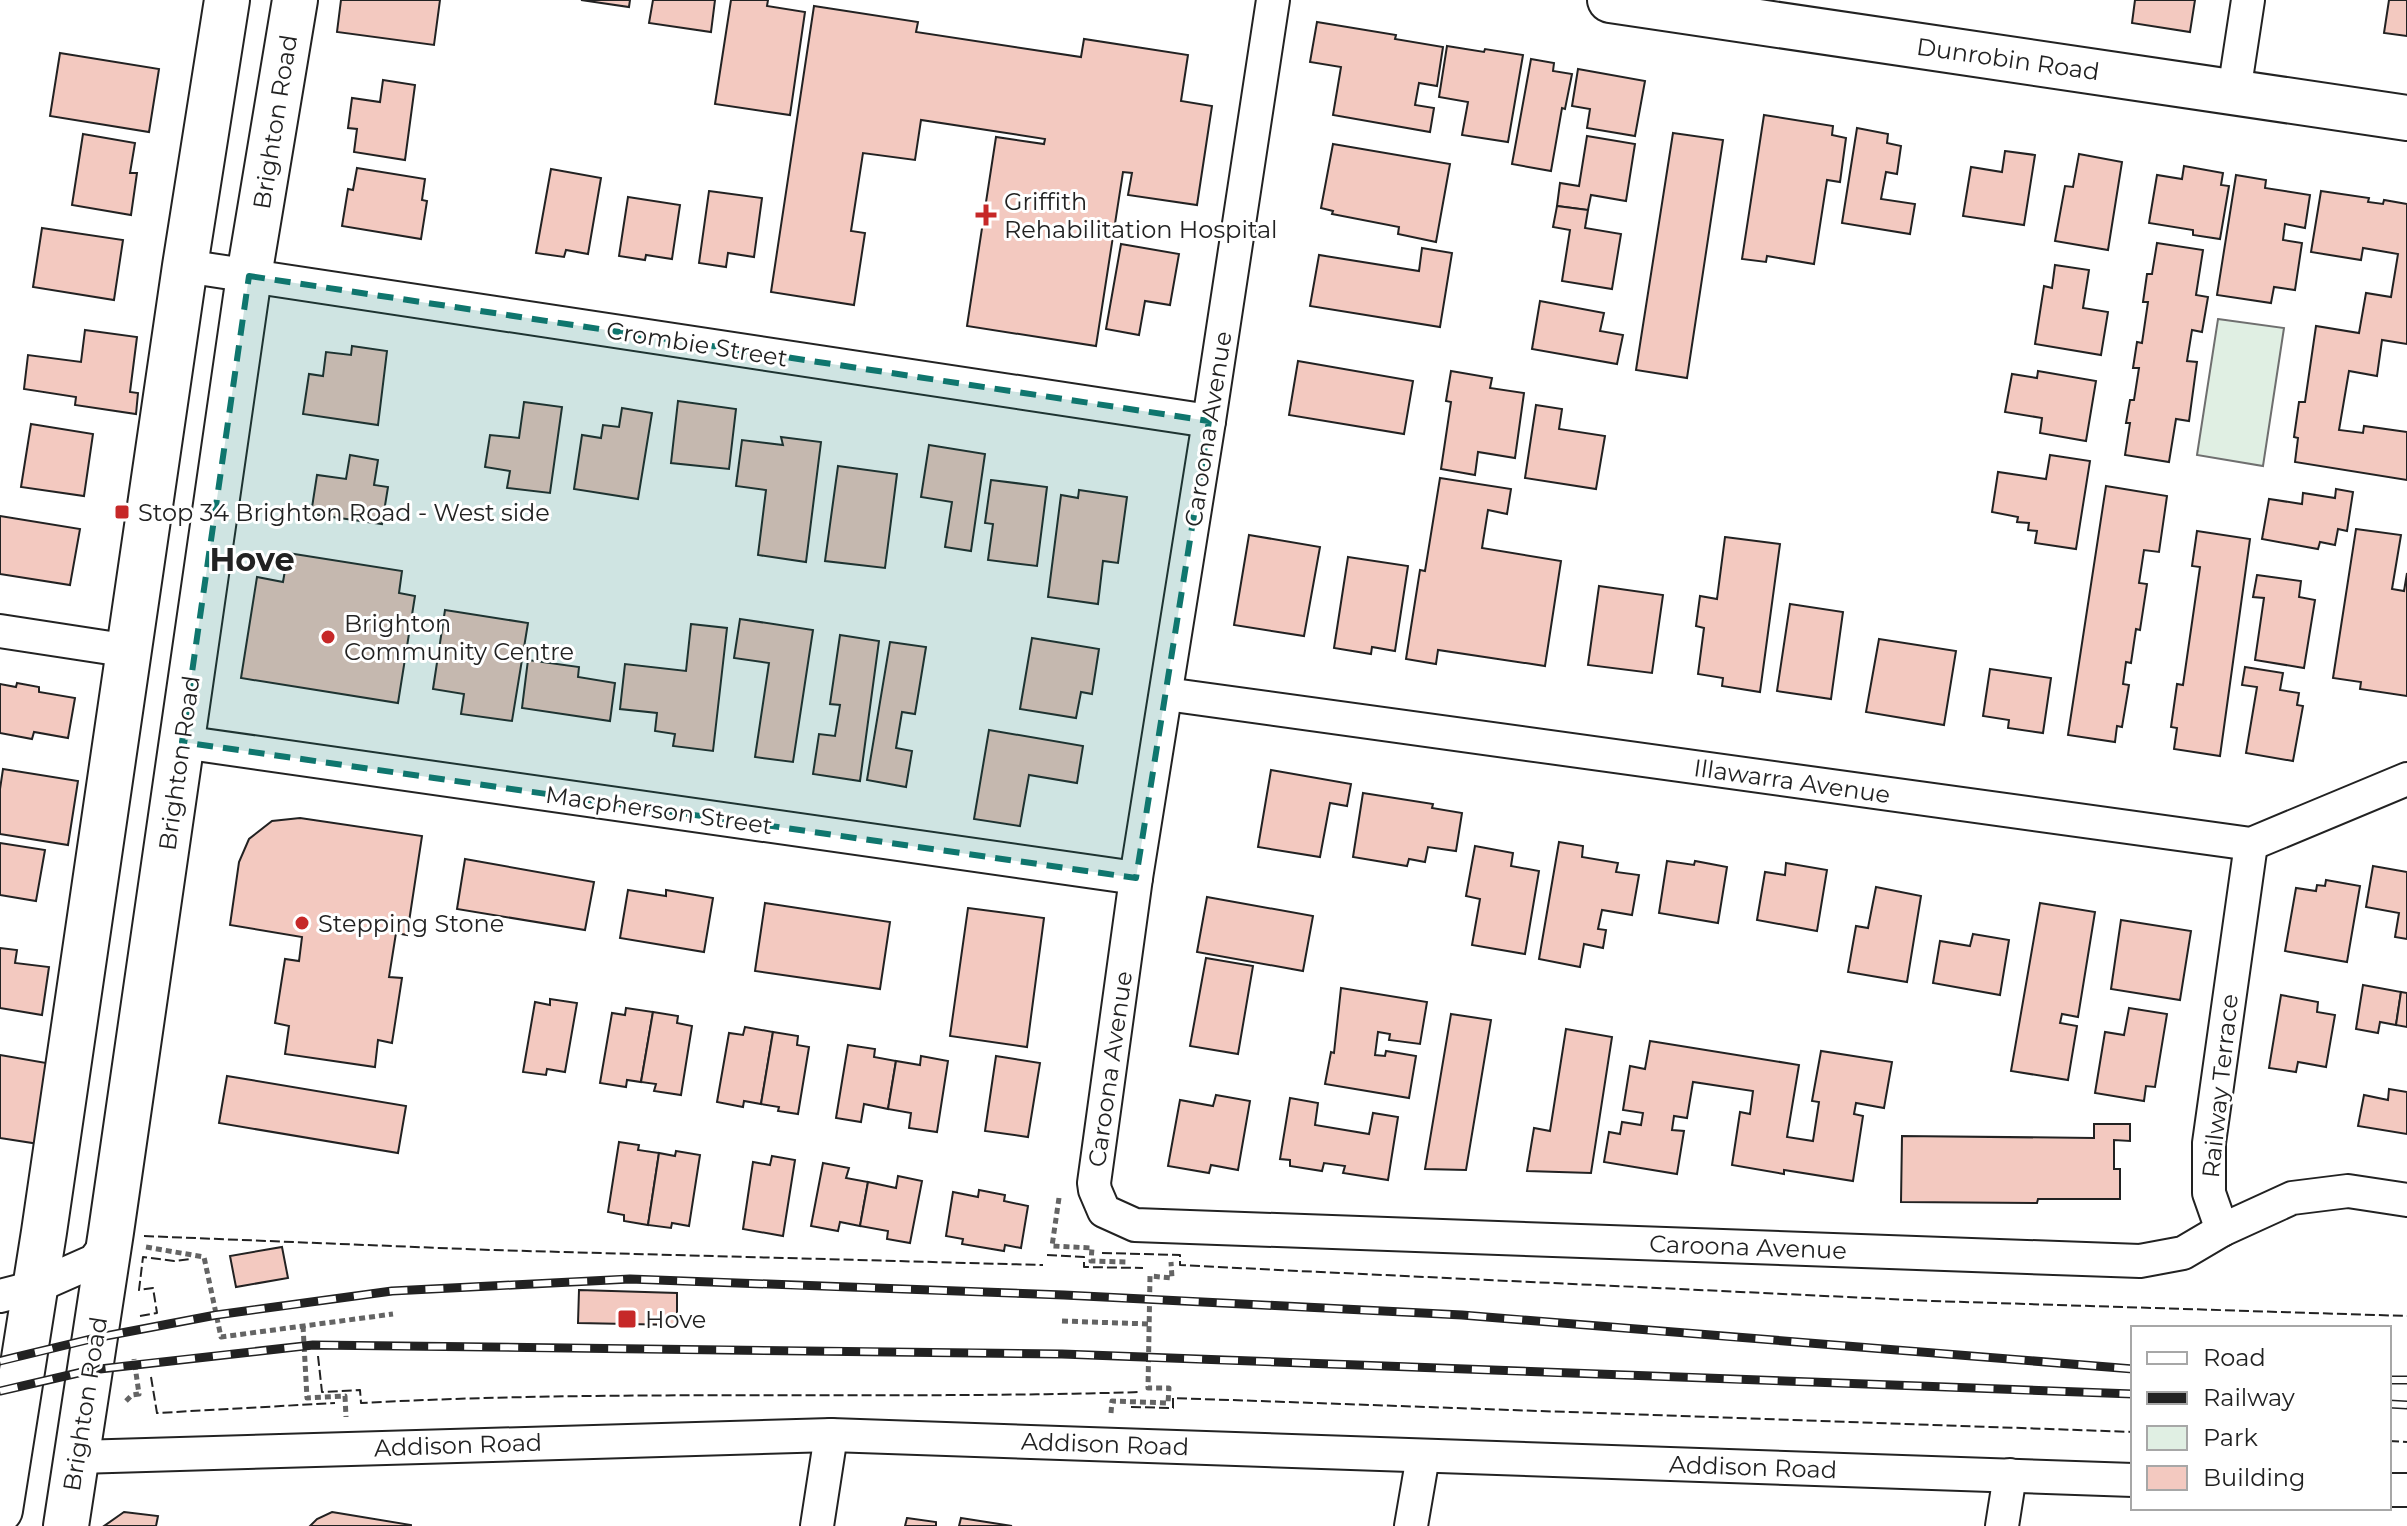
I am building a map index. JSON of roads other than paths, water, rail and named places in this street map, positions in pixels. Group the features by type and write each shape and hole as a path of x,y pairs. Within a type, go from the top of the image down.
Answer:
{"main road":[{"path":"0,1510 18,1292 130,651 227,0"},
{"name":"Dunrobin Road","path":"1610,0 2407,118"},
{"name":"Brighton Road","path":"66,1526 249,276 285,1"}],"street":[{"name":"Caroona Avenue","path":"1273,0 1136,878 1094,1183 1104,1211 1135,1225 2140,1261 2183,1253 2222,1230"},
{"path":"2234,92 2248,0"},
{"name":"Crombie Street","path":"185,266 1209,421"},
{"path":"0,631 130,651"},
{"name":"Illawarra Avenue","path":"1166,694 2251,844"},
{"name":"Macpherson Street","path":"182,742 1136,878"},
{"path":"2251,844 2407,779"},
{"name":"Railway Terrace","path":"2222,1230 2209,1193 2209,1143 2251,844"},
{"path":"2222,1230 2292,1198 2348,1191 2407,1200"},
{"path":"18,1292 94,1261 110,1240"},
{"path":"817,1526 831,1435"},
{"name":"Addison Road","path":"78,1457 831,1435 2131,1480"},
{"path":"1411,1526 1423,1456"},
{"path":"2002,1526 2010,1475"}],"railway":[{"path":"0,1361 95,1338 216,1315 392,1291 630,1279 1064,1295 1462,1315 2131,1369"},
{"path":"0,1391 91,1370 313,1345 1062,1354 2131,1394"},
{"path":"2391,1380 2407,1380"},
{"path":"2391,1404 2407,1405"}],"place":[{"name":"Griffith Rehabilitation Hospital","path":"986,215"},
{"name":"Stop 34 Brighton Road - West side","path":"122,512"},
{"name":"Brighton Community Centre","path":"328,637"},
{"name":"Stepping Stone","path":"302,923"},
{"name":"Hove","path":"627,1319"}],"district":[{"name":"Hove","path":"252,559"}]}
